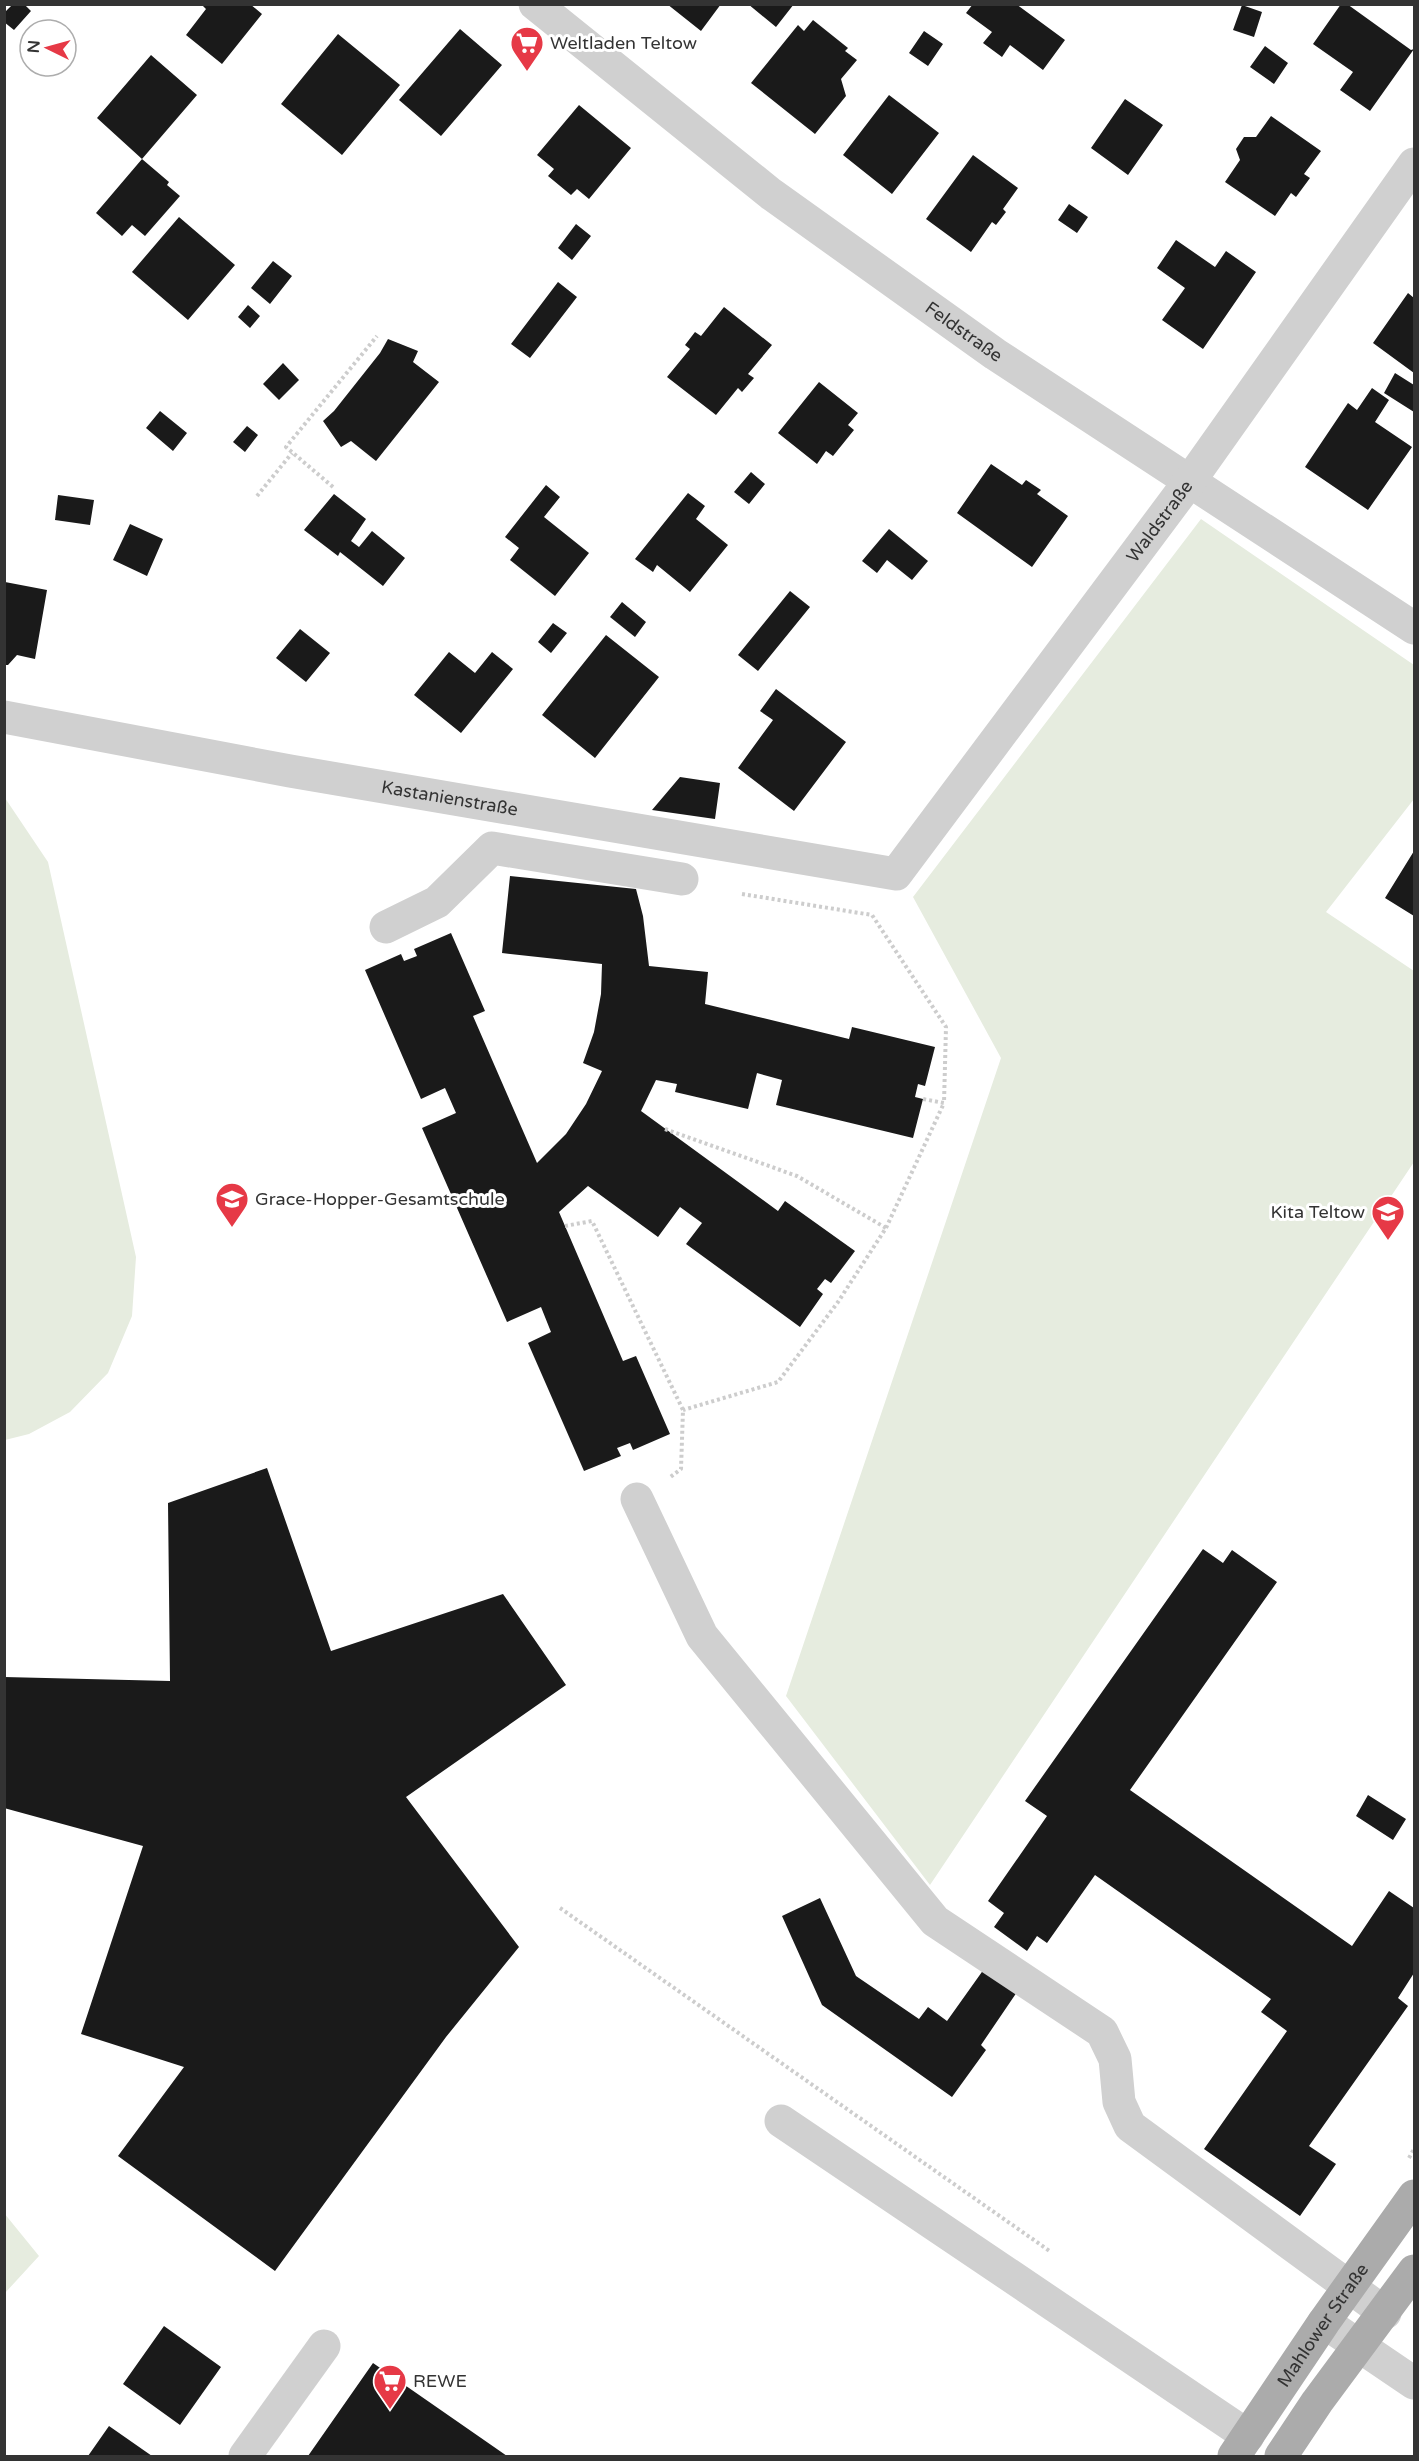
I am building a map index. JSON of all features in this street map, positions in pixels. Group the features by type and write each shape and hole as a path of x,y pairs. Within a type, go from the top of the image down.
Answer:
{"main road":[{"name":"Mahlower Straße","path":"1241,2446 1324,2322 1414,2196"},
{"path":"1281,2457 1414,2271"}],"street":[{"name":"Feldstraße","path":"535,4 771,194 994,354 1414,628"},
{"name":"Waldstraße","path":"896,874 1189,482 1414,164"},
{"name":"Kastanienstraße","path":"4,717 291,771 896,874"},
{"path":"386,927 437,903 492,848 682,879"},
{"path":"637,1499 702,1636 879,1849 935,1921 1102,2032 1114,2059 1119,2102 1130,2126 1385,2313"},
{"path":"781,2121 1241,2446"},
{"path":"1324,2322 1414,2383"},
{"path":"246,2457 324,2346"}],"path":[{"path":"333,487 286,447 377,336"},
{"path":"256,496 292,453"},
{"path":"683,1410 778,1382 838,1302 886,1228 944,1103 946,1027 872,915 742,894"},
{"path":"923,1099 944,1103"},
{"path":"665,1129 797,1176 886,1228"},
{"path":"565,1226 592,1221 683,1410 681,1469 637,1499"},
{"path":"560,1908 1061,2259"}],"shaded area":[{"path":"1201,519 1414,665 1414,799 1326,912 1414,971 1414,1162 930,1885 786,1696 1001,1058 913,897"},
{"path":"5,798 48,862 136,1257 132,1316 108,1373 70,1412 29,1434 5,1440"},
{"path":"4,2213 39,2256 5,2293 4,2293"}],"building":[{"path":"13,4 24,4 31,11 25,18 18,18 18,26 14,30 4,22 4,13"},
{"path":"201,4 250,4 262,14 222,64 186,35 206,9"},
{"path":"667,4 721,4 701,31"},
{"path":"748,4 794,4 776,27"},
{"path":"973,4 1016,4 1065,40 1043,70 1010,45 1002,57 983,43 992,32 966,13"},
{"path":"1341,4 1347,4 1411,50 1414,49 1370,111 1340,90 1353,72 1313,44"},
{"path":"1242,5 1262,12 1254,37 1233,30"},
{"path":"813,20 848,48 845,51 857,60 841,79 846,96 815,134 751,83 798,25 804,31"},
{"path":"460,29 502,65 441,136 399,100"},
{"path":"924,31 943,44 928,66 909,53"},
{"path":"338,34 400,85 342,155 281,104"},
{"path":"1265,46 1288,63 1274,84 1250,67"},
{"path":"151,55 197,95 142,159 97,118"},
{"path":"889,95 939,133 892,194 843,155"},
{"path":"1125,99 1163,125 1128,175 1091,148"},
{"path":"579,105 631,148 589,199 577,189 571,195 548,176 554,169 537,155"},
{"path":"1271,116 1321,151 1304,174 1310,178 1296,197 1291,193 1275,216 1225,182 1240,160 1236,149 1244,137 1256,137"},
{"path":"973,155 1018,188 1003,209 1006,212 996,225 992,222 971,252 926,219"},
{"path":"142,159 169,182 167,185 180,196 145,236 132,225 122,236 96,213"},
{"path":"1069,204 1088,217 1077,233 1058,220"},
{"path":"179,217 235,265 188,320 132,272"},
{"path":"576,224 591,236 572,260 558,248"},
{"path":"1176,240 1215,267 1226,251 1256,272 1203,349 1162,320 1185,288 1157,268"},
{"path":"273,261 292,276 270,304 251,288"},
{"path":"558,282 577,297 530,358 511,344"},
{"path":"1408,293 1414,298 1414,373 1373,343"},
{"path":"248,305 260,316 250,328 238,317"},
{"path":"724,307 772,345 748,374 754,378 742,392 738,388 716,415 667,377 690,349 685,345 695,332 701,336"},
{"path":"388,339 418,351 413,362 439,382 376,461 351,441 341,447 323,421 334,411 380,353"},
{"path":"283,363 299,380 279,400 263,384"},
{"path":"1395,373 1414,385 1414,412 1384,393"},
{"path":"819,382 858,413 848,425 854,430 833,456 826,451 817,464 778,433"},
{"path":"1372,388 1389,400 1375,422 1412,447 1368,510 1305,467 1348,403 1357,410"},
{"path":"160,411 187,433 173,451 146,428"},
{"path":"247,426 258,435 245,452 233,442"},
{"path":"991,464 1022,485 1026,480 1041,490 1037,494 1068,516 1032,567 957,513"},
{"path":"751,472 765,484 749,504 734,492"},
{"path":"546,485 560,497 544,517 589,553 555,596 510,560 519,548 505,537"},
{"path":"688,493 705,506 696,519 728,545 690,592 657,565 653,572 635,559"},
{"path":"334,494 366,519 351,541 359,547 372,531 405,558 383,586 340,552 338,556 304,530"},
{"path":"58,495 94,500 90,525 55,520"},
{"path":"130,524 163,539 147,576 113,560"},
{"path":"889,529 928,561 912,580 887,560 877,573 862,561"},
{"path":"5,582 47,590 35,659 17,655 8,665 5,665"},
{"path":"790,591 810,607 758,671 738,655"},
{"path":"622,602 646,622 635,637 610,617"},
{"path":"553,623 567,633 551,653 538,642"},
{"path":"300,629 330,653 306,682 276,658"},
{"path":"606,635 659,677 595,758 542,715"},
{"path":"449,652 475,673 492,652 513,669 461,733 414,695"},
{"path":"776,689 846,742 794,811 738,768 773,720 760,711"},
{"path":"680,777 720,783 715,819 652,810"},
{"path":"1414,851 1414,916 1385,898"},
{"path":"510,876 636,889 643,916 649,966 708,972 705,1004 849,1039 852,1027 935,1047 925,1086 918,1084 915,1097 923,1099 913,1138 776,1105 782,1080 757,1073 748,1109 675,1092 677,1084 656,1080 641,1111 778,1211 785,1201 855,1251 831,1283 825,1279 817,1289 823,1294 800,1327 686,1244 702,1223 680,1207 658,1237 588,1186 559,1212 623,1361 636,1356 670,1434 633,1450 630,1443 617,1448 621,1456 584,1471 528,1343 551,1332 541,1307 507,1322 422,1128 456,1113 445,1088 421,1099 365,970 401,954 404,961 417,956 414,949 451,933 485,1011 473,1016 537,1163 566,1134 586,1104 602,1071 583,1063 594,1032 601,994 602,964 502,953"},
{"path":"267,1468 331,1651 503,1594 566,1685 406,1797 519,1947 446,2037 275,2271 118,2156 184,2067 81,2034 143,1846 4,1808 4,1677 170,1681 168,1503"},
{"path":"1203,1549 1223,1563 1232,1550 1277,1582 1130,1790 1352,1946 1389,1891 1414,1908 1414,1973 1398,1998 1408,2006 1309,2146 1336,2164 1300,2216 1204,2149 1287,2031 1261,2012 1271,1999 1095,1875 1047,1943 1037,1936 1027,1951 994,1927 1004,1913 988,1901 1047,1816 1025,1801"},
{"path":"1368,1795 1406,1819 1393,1840 1356,1816"},
{"path":"820,1898 856,1976 919,2019 928,2007 947,2021 984,1969 1017,1992 981,2045 986,2050 952,2097 822,2005 782,1916"},
{"path":"164,2326 221,2367 180,2425 123,2384"},
{"name":"REWE","path":"373,2363 507,2456 308,2456"},
{"path":"109,2426 152,2456 88,2456"}],"place":[{"name":"Weltladen Teltow","path":"527,72"},
{"name":"Grace-Hopper-Gesamtschule","path":"232,1228"},
{"name":"Kita Teltow","path":"1388,1241"},
{"name":"REWE","path":"390,2410"}]}
